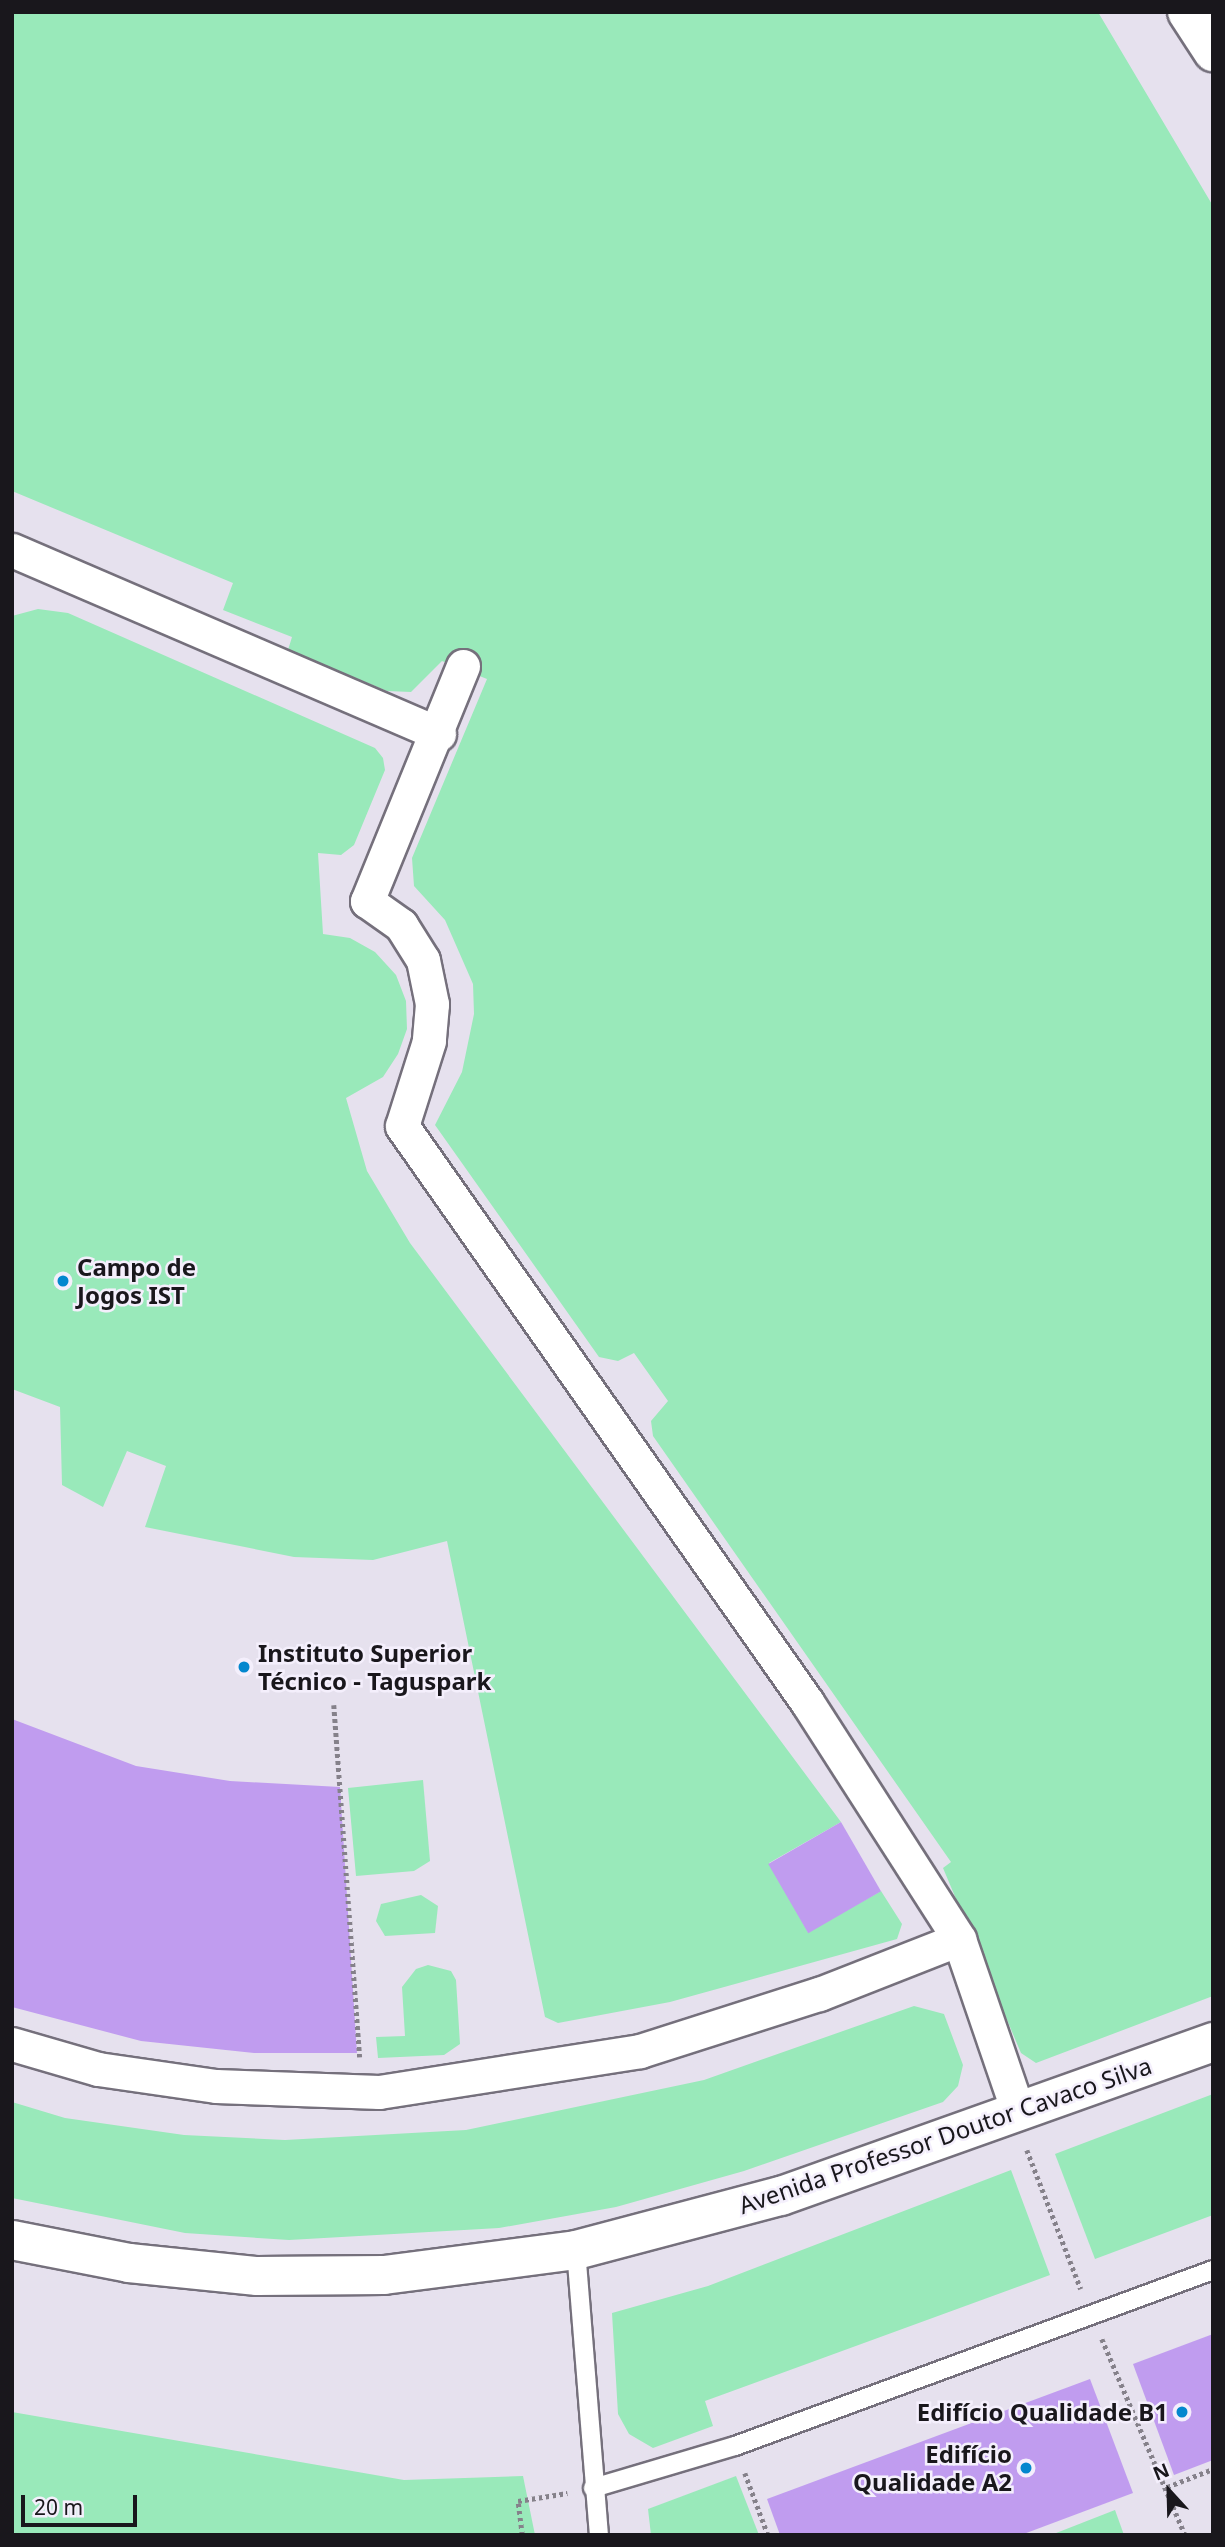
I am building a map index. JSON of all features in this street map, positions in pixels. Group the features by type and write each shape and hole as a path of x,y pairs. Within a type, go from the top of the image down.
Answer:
{"main road":[{"path":"1187,12 1213,52"},
{"name":"Avenida Professor Doutor Cavaco Silva","path":"12,2240 129,2263 257,2276 384,2275 576,2250 781,2196 1020,2123 1213,2042"}],"street":[{"path":"12,550 439,734"},
{"path":"463,666 439,734 367,901 401,925 416,948 432,1004 429,1041 402,1126 807,1702 958,1939 1020,2123"},
{"path":"12,2044 98,2069 215,2086 379,2092 640,2051 819,1994 958,1939"}],"lane":[{"path":"576,2250 593,2488 599,2535"},
{"path":"593,2488 735,2446 1093,2317 1213,2270"}],"path":[{"path":"334,1705 360,2038"},
{"path":"1020,2123 1093,2317 1185,2535"},
{"path":"1167,2487 1213,2469"},
{"path":"745,2474 768,2535"},
{"path":"522,2535 518,2501 593,2488"}],"green space":[{"path":"12,12 1098,12 1213,206 1213,1996 1036,2063 1021,2053 943,1868 951,1862 653,1436 651,1421 668,1401 634,1353 618,1361 599,1357 435,1125 462,1072 474,1014 473,984 445,920 414,886 412,858 487,679 442,661 411,692 387,691 288,650 292,637 223,610 233,583 12,491"},
{"path":"38,609 68,613 375,748 383,758 385,770 354,845 341,855 318,853 323,934 350,938 375,952 396,975 406,1001 407,1029 398,1054 383,1077 346,1098 367,1171 410,1243 841,1822 769,1863 808,1932 881,1891 902,1924 897,1939 670,2002 558,2023 545,2017 447,1541 373,1560 294,1557 145,1527 166,1466 127,1451 103,1507 62,1485 60,1407 12,1389 12,616"},
{"path":"423,1780 430,1861 414,1871 356,1876 348,1788"},
{"path":"421,1895 438,1906 435,1933 385,1936 376,1921 381,1904"},
{"path":"428,1965 451,1971 456,1980 460,2044 444,2055 378,2058 376,2037 405,2036 402,1987 416,1969"},
{"path":"914,2006 944,2014 963,2065 958,2086 943,2102 744,2171 616,2207 499,2228 289,2240 185,2233 12,2198 12,2102 65,2118 184,2135 285,2140 466,2130 704,2080"},
{"path":"1213,2094 1213,2215 1095,2259 1055,2154"},
{"path":"1011,2170 1050,2275 705,2401 713,2426 653,2448 629,2434 618,2414 612,2313 708,2286"},
{"path":"12,2412 404,2480 523,2476 535,2535 12,2535"},
{"path":"736,2476 759,2535 651,2535 648,2509"},
{"path":"1115,2510 1124,2535 1051,2535"}],"building":[{"path":"12,1719 136,1766 230,1781 340,1787 357,2053 254,2053 141,2041 12,2007"},
{"path":"841,1822 881,1891 808,1933 768,1864"},
{"name":"Edifício Qualidade B1","path":"1213,2334 1213,2460 1174,2475 1133,2364"},
{"name":"Edifício Qualidade A2","path":"1090,2379 1133,2493 1021,2535 780,2535 767,2499"}],"place":[{"name":"Campo de Jogos IST","path":"63,1281"},
{"name":"Instituto Superior Técnico - Taguspark","path":"244,1667"},
{"name":"Edifício Qualidade B1","path":"1182,2412"},
{"name":"Edifício Qualidade A2","path":"1026,2468"}]}
